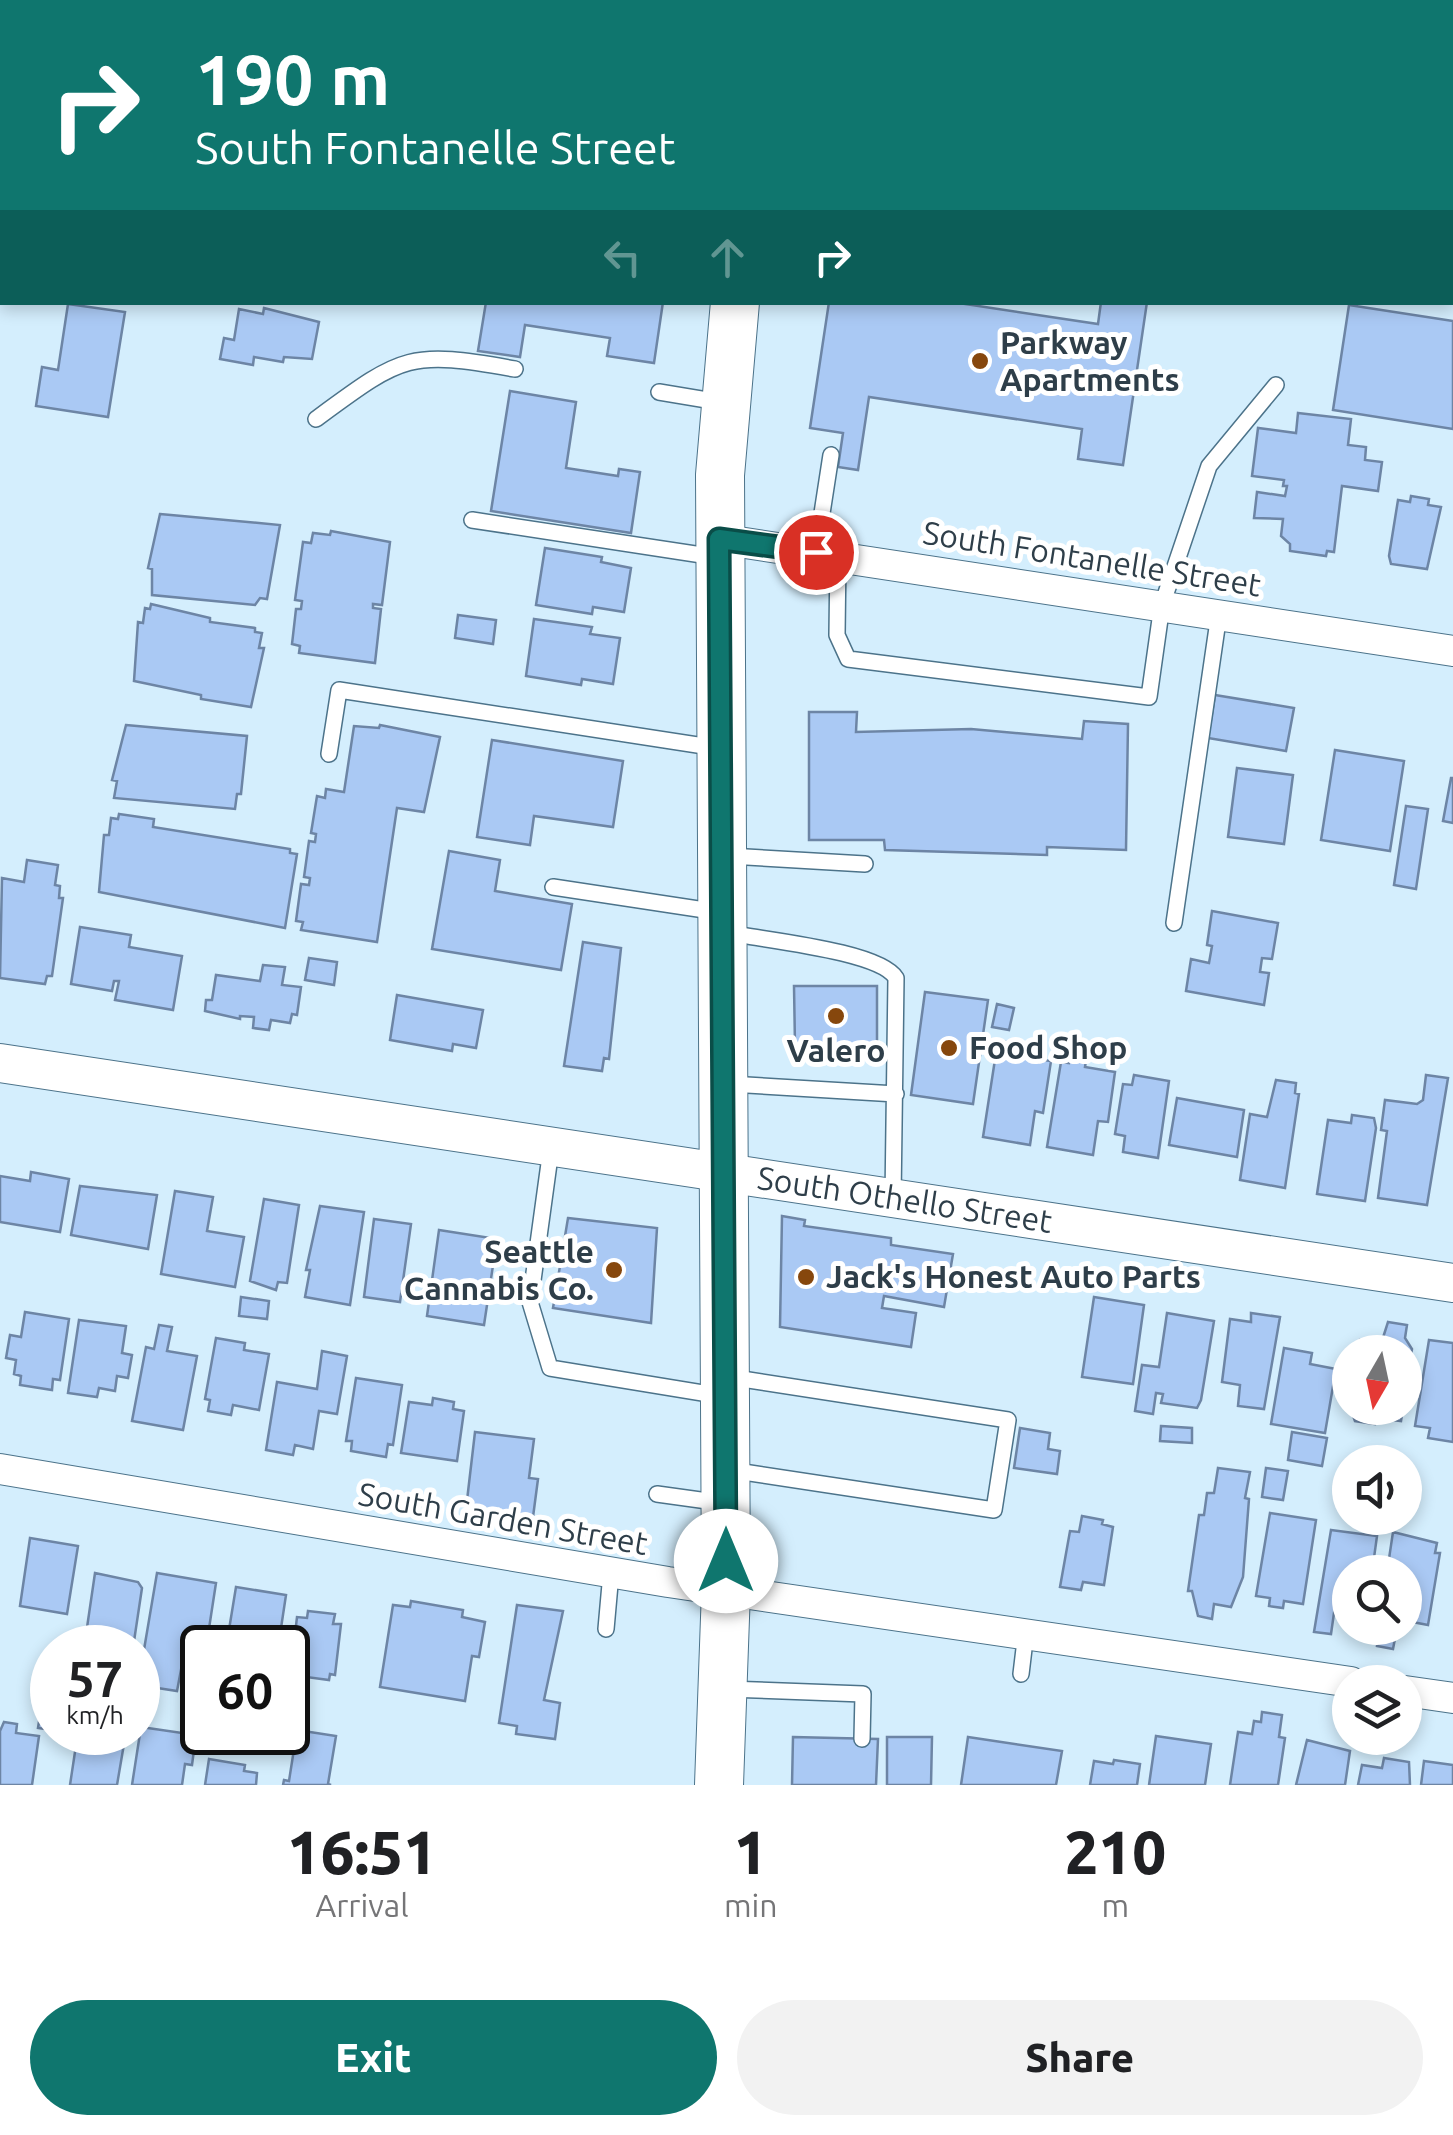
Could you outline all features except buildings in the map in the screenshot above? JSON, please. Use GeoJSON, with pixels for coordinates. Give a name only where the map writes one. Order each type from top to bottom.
{"type":"FeatureCollection","features":[{"type":"Feature","properties":{"kind":"main road"},"geometry":{"type":"LineString","coordinates":[[719,1785],[726,1590],[719,548],[723,402],[735,305]]}},
{"type":"Feature","properties":{"kind":"street","name":"South Fontanelle Street"},"geometry":{"type":"LineString","coordinates":[[719,548],[827,553],[1453,652]]}},
{"type":"Feature","properties":{"kind":"street","name":"South Othello Street"},"geometry":{"type":"LineString","coordinates":[[0,1063],[1453,1283]]}},
{"type":"Feature","properties":{"kind":"street","name":"South Garden Street"},"geometry":{"type":"LineString","coordinates":[[0,1469],[610,1572],[1332,1679]]}},
{"type":"Feature","properties":{"kind":"street"},"geometry":{"type":"LineString","coordinates":[[1422,1693],[1453,1698]]}},
{"type":"Feature","properties":{"kind":"lane"},"geometry":{"type":"LineString","coordinates":[[316,419],[379,373],[413,359],[444,356],[515,370]]}},
{"type":"Feature","properties":{"kind":"lane"},"geometry":{"type":"LineString","coordinates":[[831,455],[827,553],[837,635],[848,659],[1148,696],[1162,605],[1210,466],[1276,385]]}},
{"type":"Feature","properties":{"kind":"lane"},"geometry":{"type":"LineString","coordinates":[[659,392],[723,402]]}},
{"type":"Feature","properties":{"kind":"lane"},"geometry":{"type":"LineString","coordinates":[[472,520],[719,548]]}},
{"type":"Feature","properties":{"kind":"lane"},"geometry":{"type":"LineString","coordinates":[[1174,923],[1219,614]]}},
{"type":"Feature","properties":{"kind":"lane"},"geometry":{"type":"LineString","coordinates":[[329,754],[338,690],[721,748]]}},
{"type":"Feature","properties":{"kind":"lane"},"geometry":{"type":"LineString","coordinates":[[722,856],[865,864]]}},
{"type":"Feature","properties":{"kind":"lane"},"geometry":{"type":"LineString","coordinates":[[553,887],[722,922],[865,959],[892,970],[896,978],[893,1198]]}},
{"type":"Feature","properties":{"kind":"lane"},"geometry":{"type":"LineString","coordinates":[[724,1084],[896,1094]]}},
{"type":"Feature","properties":{"kind":"lane"},"geometry":{"type":"LineString","coordinates":[[552,1146],[530,1302],[550,1368],[1008,1420],[994,1510],[725,1486],[657,1494]]}},
{"type":"Feature","properties":{"kind":"lane"},"geometry":{"type":"LineString","coordinates":[[606,1628],[610,1572]]}},
{"type":"Feature","properties":{"kind":"lane"},"geometry":{"type":"LineString","coordinates":[[1021,1674],[1026,1632]]}},
{"type":"Feature","properties":{"kind":"lane"},"geometry":{"type":"LineString","coordinates":[[722,1689],[863,1694],[862,1738]]}},
{"type":"Feature","properties":{"kind":"place","name":"Parkway Apartments"},"geometry":{"type":"Point","coordinates":[980,361]}},
{"type":"Feature","properties":{"kind":"place","name":"Valero"},"geometry":{"type":"Point","coordinates":[836,1016]}},
{"type":"Feature","properties":{"kind":"place","name":"Food Shop"},"geometry":{"type":"Point","coordinates":[949,1048]}},
{"type":"Feature","properties":{"kind":"place","name":"Seattle Cannabis Co."},"geometry":{"type":"Point","coordinates":[614,1270]}},
{"type":"Feature","properties":{"kind":"place","name":"Jack's Honest Auto Parts"},"geometry":{"type":"Point","coordinates":[806,1277]}},
{"type":"Feature","properties":{"kind":"route"},"geometry":{"type":"LineString","coordinates":[[726,1561],[719,539],[816,552]]}}]}
